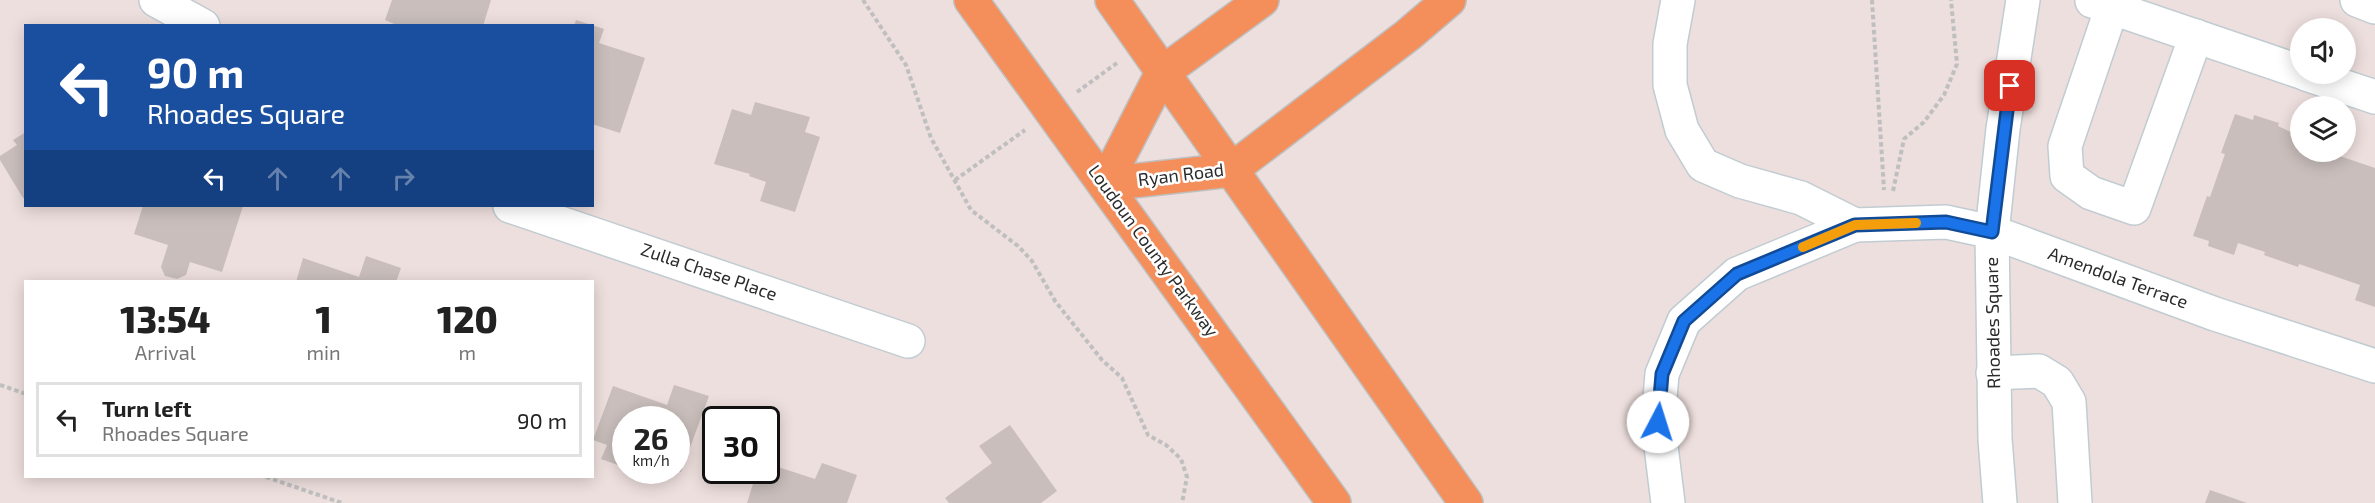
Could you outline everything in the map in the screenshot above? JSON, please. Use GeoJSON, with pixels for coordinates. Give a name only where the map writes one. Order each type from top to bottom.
{"type":"FeatureCollection","features":[{"type":"Feature","properties":{"kind":"main road","name":"Loudoun County Parkway"},"geometry":{"type":"LineString","coordinates":[[971,0],[1334,503]]}},
{"type":"Feature","properties":{"kind":"main road"},"geometry":{"type":"LineString","coordinates":[[1112,0],[1466,503]]}},
{"type":"Feature","properties":{"kind":"main road","name":"Ryan Road"},"geometry":{"type":"LineString","coordinates":[[1105,184],[1162,73],[1262,0]]}},
{"type":"Feature","properties":{"kind":"main road","name":"Ryan Road"},"geometry":{"type":"LineString","coordinates":[[1105,184],[1231,170],[1408,35],[1449,0]]}},
{"type":"Feature","properties":{"kind":"street"},"geometry":{"type":"LineString","coordinates":[[156,0],[199,24]]}},
{"type":"Feature","properties":{"kind":"street","name":"Amendola Terrace"},"geometry":{"type":"LineString","coordinates":[[1678,0],[1670,44],[1670,85],[1682,130],[1703,165],[1740,181],[1801,198],[1871,224]]}},
{"type":"Feature","properties":{"kind":"street","name":"Rhoades Square"},"geometry":{"type":"LineString","coordinates":[[2000,503],[1995,439],[1992,232],[2003,129],[2023,0]]}},
{"type":"Feature","properties":{"kind":"street"},"geometry":{"type":"LineString","coordinates":[[2357,0],[2375,7]]}},
{"type":"Feature","properties":{"kind":"street"},"geometry":{"type":"LineString","coordinates":[[2196,36],[2134,208],[2091,193],[2067,176],[2065,146],[2101,4],[2196,36],[2290,68]]}},
{"type":"Feature","properties":{"kind":"street"},"geometry":{"type":"LineString","coordinates":[[2336,84],[2375,97]]}},
{"type":"Feature","properties":{"kind":"street","name":"Zulla Chase Place"},"geometry":{"type":"LineString","coordinates":[[513,207],[908,341]]}},
{"type":"Feature","properties":{"kind":"street","name":"Amendola Terrace"},"geometry":{"type":"LineString","coordinates":[[1668,503],[1658,422],[1662,374],[1684,321],[1737,274],[1871,224],[1946,222],[1992,232],[2215,314],[2375,366]]}},
{"type":"Feature","properties":{"kind":"street"},"geometry":{"type":"LineString","coordinates":[[1994,373],[2040,371],[2057,382],[2069,402],[2075,503]]}},
{"type":"Feature","properties":{"kind":"path"},"geometry":{"type":"LineString","coordinates":[[863,0],[906,65],[930,138],[971,210],[1018,246],[1032,261],[1055,301],[1101,360],[1122,378],[1148,435],[1166,445],[1181,459],[1187,477],[1182,503]]}},
{"type":"Feature","properties":{"kind":"path"},"geometry":{"type":"LineString","coordinates":[[1871,224],[1872,0]]}},
{"type":"Feature","properties":{"kind":"path"},"geometry":{"type":"LineString","coordinates":[[1871,224],[1904,139],[1924,122],[1944,95],[1957,64],[1951,0]]}},
{"type":"Feature","properties":{"kind":"path"},"geometry":{"type":"LineString","coordinates":[[0,385],[24,393]]}},
{"type":"Feature","properties":{"kind":"path"},"geometry":{"type":"LineString","coordinates":[[269,478],[342,503]]}},
{"type":"Feature","properties":{"kind":"building"},"geometry":{"type":"Polygon","coordinates":[[[392,0],[491,0],[484,24],[394,24],[385,20],[392,0]]]}},
{"type":"Feature","properties":{"kind":"building"},"geometry":{"type":"Polygon","coordinates":[[[576,20],[588,24],[575,24],[576,20]]]}},
{"type":"Feature","properties":{"kind":"building"},"geometry":{"type":"Polygon","coordinates":[[[594,26],[604,29],[599,43],[645,58],[620,133],[594,125],[594,26]]]}},
{"type":"Feature","properties":{"kind":"building"},"geometry":{"type":"Polygon","coordinates":[[[755,102],[810,117],[805,132],[820,137],[795,212],[760,201],[766,182],[749,176],[750,174],[714,164],[732,109],[751,115],[755,102]]]}},
{"type":"Feature","properties":{"kind":"building"},"geometry":{"type":"Polygon","coordinates":[[[2235,114],[2253,120],[2254,115],[2279,123],[2278,126],[2290,132],[2290,162],[2356,162],[2375,168],[2375,307],[2355,300],[2360,285],[2299,264],[2298,267],[2238,243],[2234,255],[2208,246],[2209,241],[2193,236],[2225,154],[2221,153],[2235,114]]]}},
{"type":"Feature","properties":{"kind":"building"},"geometry":{"type":"Polygon","coordinates":[[[24,133],[23,198],[0,160],[0,156],[17,145],[13,140],[24,133]]]}},
{"type":"Feature","properties":{"kind":"building"},"geometry":{"type":"Polygon","coordinates":[[[143,207],[243,207],[222,272],[190,262],[186,275],[177,279],[165,276],[161,267],[168,245],[134,234],[143,207]]]}},
{"type":"Feature","properties":{"kind":"building"},"geometry":{"type":"Polygon","coordinates":[[[366,256],[401,268],[397,280],[297,280],[303,258],[359,277],[366,256]]]}},
{"type":"Feature","properties":{"kind":"building"},"geometry":{"type":"Polygon","coordinates":[[[674,385],[709,396],[705,406],[702,406],[702,415],[690,448],[690,406],[612,406],[612,463],[601,459],[607,445],[594,440],[594,437],[613,386],[667,405],[674,385]]]}},
{"type":"Feature","properties":{"kind":"building"},"geometry":{"type":"Polygon","coordinates":[[[1010,425],[1057,491],[1041,503],[949,503],[945,498],[992,463],[979,446],[1010,425]]]}},
{"type":"Feature","properties":{"kind":"building"},"geometry":{"type":"Polygon","coordinates":[[[822,463],[857,475],[847,503],[747,503],[753,484],[780,484],[780,468],[815,479],[822,463]]]}},
{"type":"Feature","properties":{"kind":"building"},"geometry":{"type":"Polygon","coordinates":[[[2210,490],[2247,503],[2205,503],[2210,490]]]}},
{"type":"Feature","properties":{"kind":"slow traffic"},"geometry":{"type":"LineString","coordinates":[[1803,247],[1855,225],[1916,223]]}},
{"type":"Feature","properties":{"kind":"route"},"geometry":{"type":"LineString","coordinates":[[1658,422],[1662,374],[1684,321],[1737,274],[1855,225],[1946,222],[1992,232],[2010,86]]}}]}
